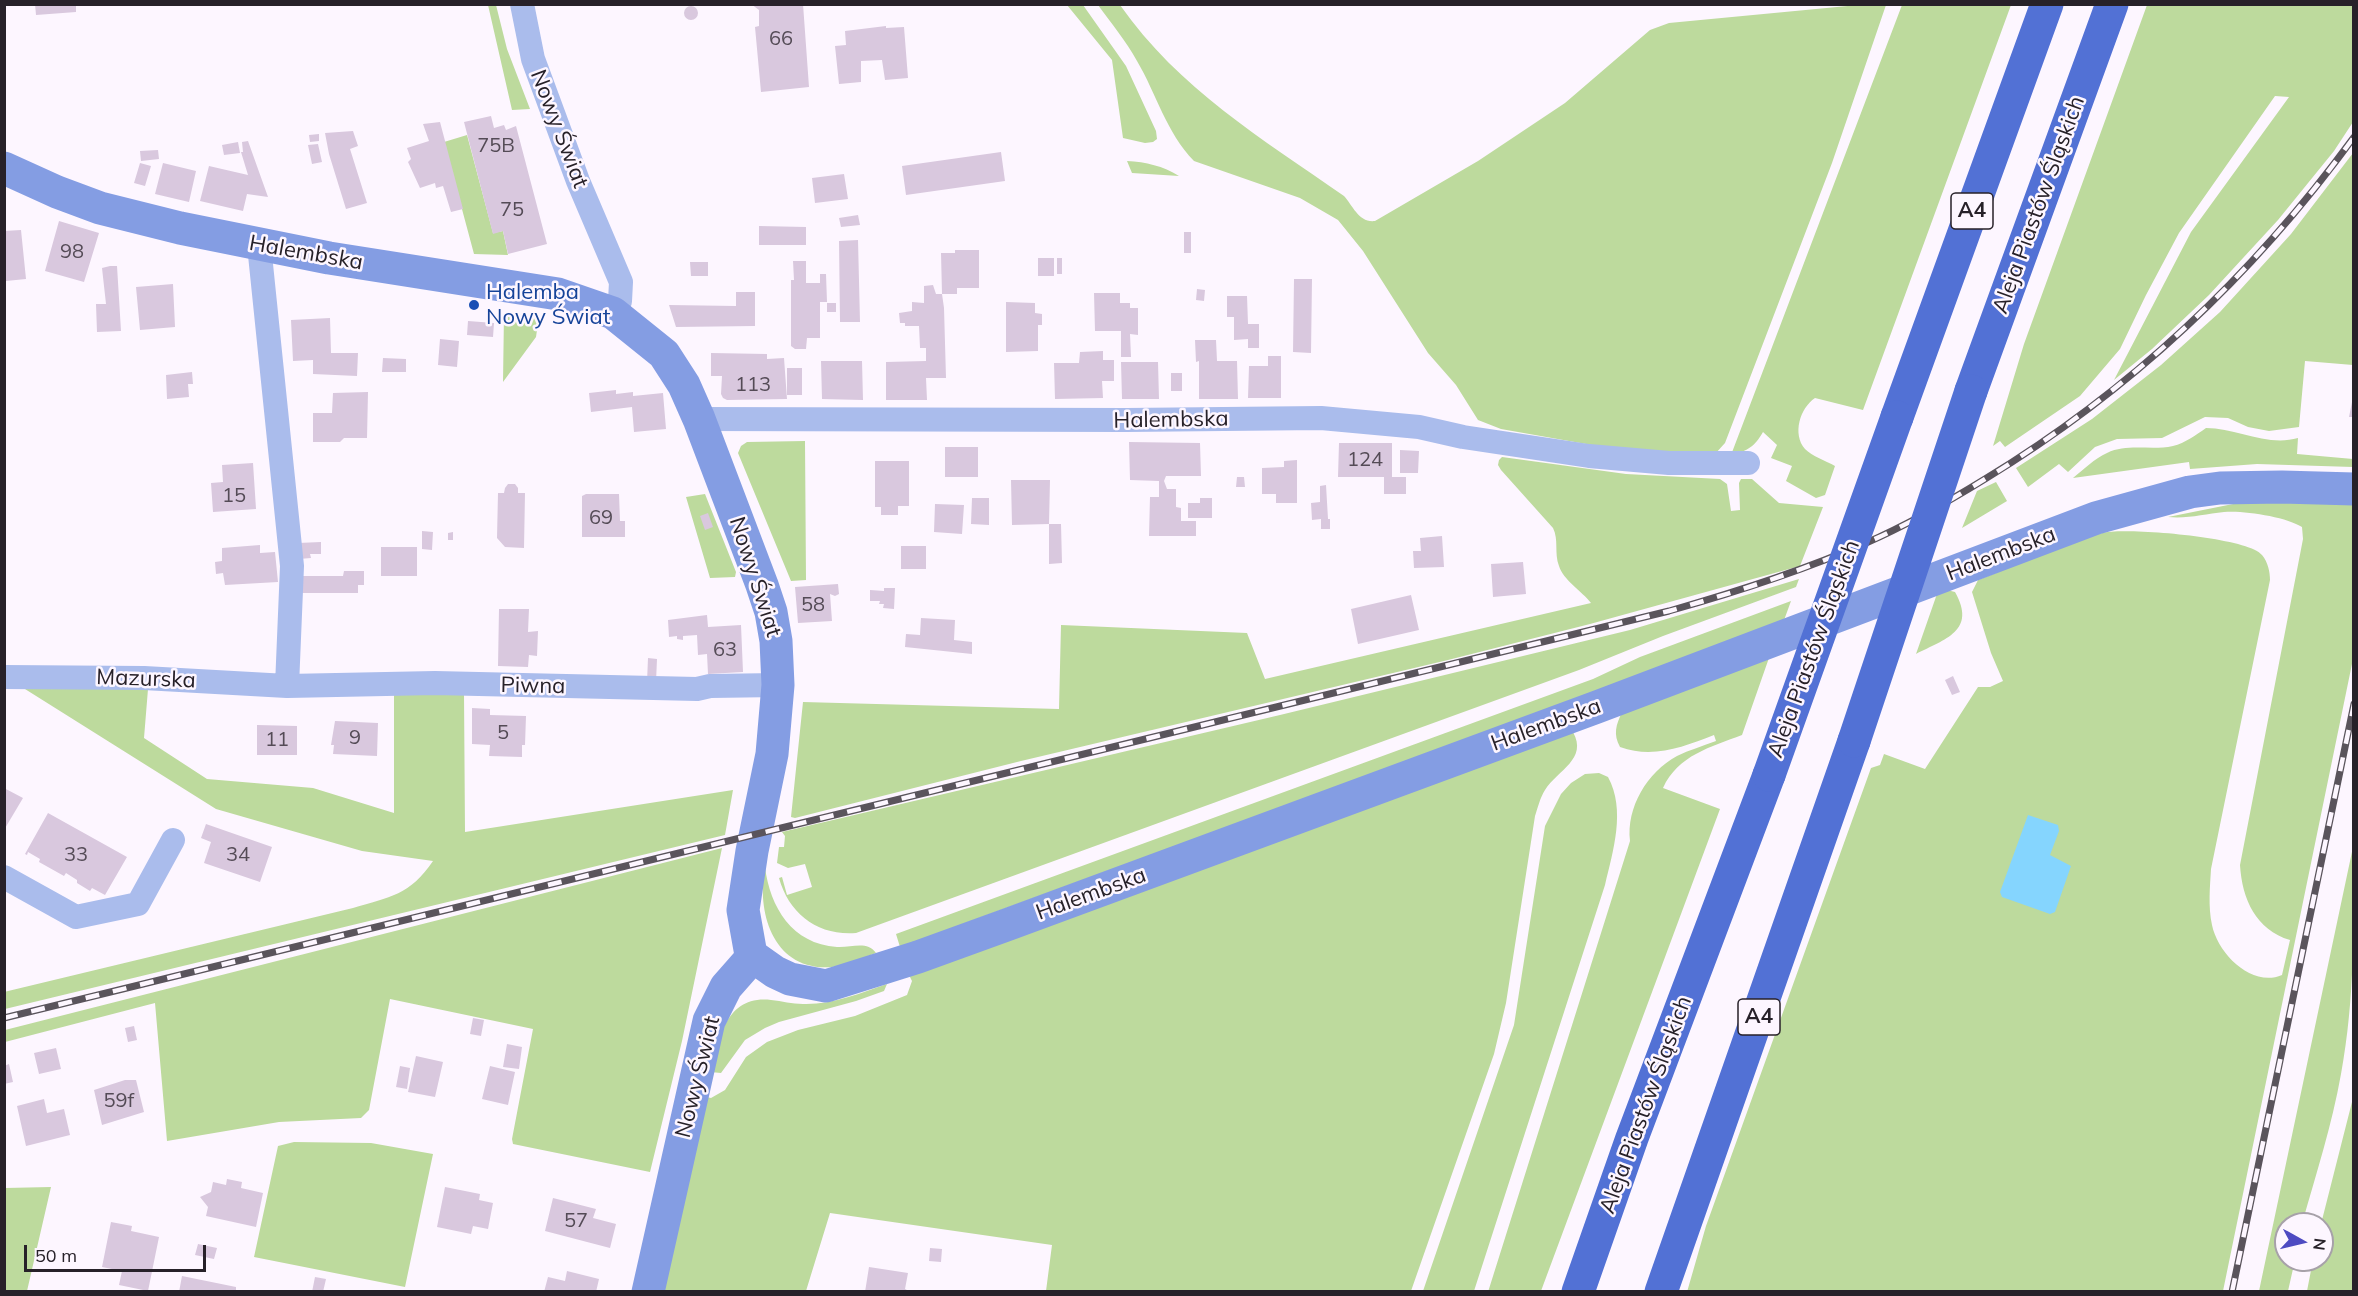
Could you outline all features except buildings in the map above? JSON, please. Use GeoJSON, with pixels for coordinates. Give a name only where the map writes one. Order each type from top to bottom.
{"type":"FeatureCollection","features":[{"type":"Feature","properties":{"kind":"highway","name":"Aleja Piastów Śląskich"},"geometry":{"type":"LineString","coordinates":[[1578,1292],[1632,1138],[1769,775],[2047,4]]}},
{"type":"Feature","properties":{"kind":"highway","name":"Aleja Piastów Śląskich"},"geometry":{"type":"LineString","coordinates":[[1661,1292],[1854,741],[1971,391],[2112,4]]}},
{"type":"Feature","properties":{"kind":"street","name":"Nowy Świat"},"geometry":{"type":"LineString","coordinates":[[522,4],[533,59],[574,172],[621,282],[620,301],[614,313],[664,354],[684,385],[699,419],[771,612],[776,641],[778,685],[772,753],[752,851],[743,910],[751,955],[748,962],[726,987],[709,1021],[648,1292]]}},
{"type":"Feature","properties":{"kind":"street","name":"Halembska"},"geometry":{"type":"LineString","coordinates":[[4,168],[100,208],[259,245],[558,294],[614,313]]}},
{"type":"Feature","properties":{"kind":"street"},"geometry":{"type":"LineString","coordinates":[[259,245],[292,566],[287,686]]}},
{"type":"Feature","properties":{"kind":"street","name":"Halembska"},"geometry":{"type":"LineString","coordinates":[[699,419],[1321,418],[1419,427],[1463,437],[1589,456],[1669,463],[1748,463]]}},
{"type":"Feature","properties":{"kind":"street","name":"Halembska"},"geometry":{"type":"LineString","coordinates":[[751,955],[775,972],[790,979],[826,986],[918,957],[1031,916],[2096,518],[2190,492],[2220,488],[2354,489]]}},
{"type":"Feature","properties":{"kind":"street","name":"Mazurska"},"geometry":{"type":"LineString","coordinates":[[4,677],[144,678],[287,686]]}},
{"type":"Feature","properties":{"kind":"street","name":"Piwna"},"geometry":{"type":"LineString","coordinates":[[287,686],[435,683],[697,689],[710,686],[778,685]]}},
{"type":"Feature","properties":{"kind":"street"},"geometry":{"type":"LineString","coordinates":[[4,877],[76,917],[138,904],[173,840]]}},
{"type":"Feature","properties":{"kind":"green space"},"geometry":{"type":"Polygon","coordinates":[[[488,5],[496,5],[507,49],[530,109],[512,110],[488,5]]]}},
{"type":"Feature","properties":{"kind":"green space"},"geometry":{"type":"Polygon","coordinates":[[[1067,5],[1083,5],[1126,66],[1156,131],[1157,139],[1153,142],[1145,143],[1123,138],[1112,60],[1067,5]]]}},
{"type":"Feature","properties":{"kind":"green space"},"geometry":{"type":"Polygon","coordinates":[[[1098,5],[1120,5],[1143,35],[1195,87],[1252,132],[1344,196],[1361,217],[1375,221],[1478,161],[1565,103],[1650,30],[1669,23],[1858,5],[1886,5],[1832,163],[1725,443],[1715,454],[1620,450],[1501,429],[1478,420],[1456,385],[1428,353],[1363,251],[1338,220],[1300,198],[1194,161],[1169,126],[1133,54],[1098,5]]]}},
{"type":"Feature","properties":{"kind":"green space"},"geometry":{"type":"Polygon","coordinates":[[[1902,5],[2011,5],[1863,410],[1815,398],[1805,408],[1802,415],[1798,429],[1801,443],[1815,456],[1835,466],[1825,495],[1816,498],[1786,481],[1792,466],[1771,458],[1777,445],[1763,432],[1750,447],[1731,455],[1902,5]]]}},
{"type":"Feature","properties":{"kind":"green space"},"geometry":{"type":"Polygon","coordinates":[[[2147,5],[2353,5],[2353,122],[2334,151],[2278,220],[2209,295],[2152,349],[2114,380],[2191,232],[2289,97],[2275,96],[2179,233],[2120,349],[2080,396],[2005,447],[2000,441],[1993,446],[2024,344],[2147,5]]]}},
{"type":"Feature","properties":{"kind":"green space"},"geometry":{"type":"Polygon","coordinates":[[[467,135],[493,233],[503,231],[508,255],[474,254],[444,142],[467,135]]]}},
{"type":"Feature","properties":{"kind":"green space"},"geometry":{"type":"Polygon","coordinates":[[[2353,153],[2353,365],[2305,361],[2299,427],[2269,431],[2248,427],[2228,418],[2205,417],[2162,438],[2117,439],[2095,447],[2068,472],[2059,464],[2028,487],[2016,468],[2092,419],[2161,365],[2220,312],[2291,234],[2353,153]]]}},
{"type":"Feature","properties":{"kind":"green space"},"geometry":{"type":"Polygon","coordinates":[[[1127,161],[1154,165],[1179,176],[1132,173],[1127,161]]]}},
{"type":"Feature","properties":{"kind":"green space"},"geometry":{"type":"Polygon","coordinates":[[[504,313],[539,316],[536,337],[503,382],[504,313]]]}},
{"type":"Feature","properties":{"kind":"green space"},"geometry":{"type":"Polygon","coordinates":[[[2206,428],[2263,439],[2298,438],[2297,454],[2353,459],[2353,467],[2257,464],[2190,469],[2189,462],[2073,478],[2107,453],[2123,448],[2173,446],[2186,441],[2206,428]]]}},
{"type":"Feature","properties":{"kind":"green space"},"geometry":{"type":"Polygon","coordinates":[[[805,441],[806,580],[791,581],[738,453],[741,446],[747,442],[805,441]]]}},
{"type":"Feature","properties":{"kind":"green space"},"geometry":{"type":"Polygon","coordinates":[[[1502,457],[1626,474],[1720,479],[1727,484],[1731,511],[1740,510],[1739,483],[1741,479],[1752,479],[1779,503],[1823,507],[1800,566],[1590,624],[1448,660],[1021,761],[795,818],[791,817],[803,702],[1059,709],[1061,625],[1247,633],[1265,679],[1591,603],[1561,571],[1553,528],[1501,470],[1498,465],[1502,457]]]}},
{"type":"Feature","properties":{"kind":"green space"},"geometry":{"type":"Polygon","coordinates":[[[1996,482],[2007,501],[1962,528],[1977,491],[1996,482]]]}},
{"type":"Feature","properties":{"kind":"green space"},"geometry":{"type":"Polygon","coordinates":[[[705,494],[736,572],[735,577],[710,578],[686,497],[705,494]]]}},
{"type":"Feature","properties":{"kind":"green space"},"geometry":{"type":"Polygon","coordinates":[[[2238,503],[2353,503],[2353,659],[2223,1291],[1687,1292],[1706,1226],[1871,768],[1880,765],[1884,754],[1925,769],[1978,687],[1990,687],[2003,681],[1991,653],[1972,592],[1978,580],[2071,543],[2115,531],[2185,535],[2211,539],[2234,543],[2262,555],[2268,567],[2270,580],[2211,869],[2210,904],[2212,925],[2216,936],[2221,947],[2238,966],[2259,977],[2271,978],[2282,975],[2290,940],[2268,929],[2253,912],[2244,890],[2240,865],[2303,539],[2302,527],[2276,517],[2242,512],[2168,517],[2238,503]]]}},
{"type":"Feature","properties":{"kind":"green space"},"geometry":{"type":"Polygon","coordinates":[[[1799,579],[1796,587],[1579,670],[856,933],[829,931],[807,920],[790,902],[779,878],[782,877],[787,895],[812,887],[805,864],[788,868],[777,863],[779,847],[784,847],[785,836],[782,832],[1630,630],[1799,579]]]}},
{"type":"Feature","properties":{"kind":"green space"},"geometry":{"type":"Polygon","coordinates":[[[1938,591],[1955,592],[1961,605],[1960,625],[1947,638],[1916,654],[1938,591]]]}},
{"type":"Feature","properties":{"kind":"green space"},"geometry":{"type":"Polygon","coordinates":[[[1791,601],[1783,623],[900,947],[896,934],[1593,679],[1640,657],[1791,601]]]}},
{"type":"Feature","properties":{"kind":"green space"},"geometry":{"type":"Polygon","coordinates":[[[1770,655],[1742,735],[1707,748],[1686,760],[1677,767],[1663,788],[1720,809],[1541,1291],[1488,1292],[1630,841],[1631,816],[1635,804],[1648,781],[1666,763],[1677,756],[1716,741],[1714,735],[1691,744],[1656,752],[1620,747],[1616,730],[1622,712],[1770,655]]]}},
{"type":"Feature","properties":{"kind":"green space"},"geometry":{"type":"Polygon","coordinates":[[[17,684],[148,689],[144,738],[207,779],[313,788],[394,813],[394,691],[464,693],[465,832],[733,790],[725,835],[5,1009],[4,992],[353,908],[389,897],[416,881],[433,861],[362,851],[216,809],[17,684]]]}},
{"type":"Feature","properties":{"kind":"green space"},"geometry":{"type":"Polygon","coordinates":[[[1573,732],[1577,741],[1574,757],[1545,790],[1535,816],[1506,1003],[1494,1054],[1411,1291],[1046,1291],[1052,1245],[830,1213],[806,1291],[662,1292],[702,1096],[711,1098],[725,1090],[746,1057],[767,1042],[798,1030],[855,1016],[907,995],[912,981],[909,975],[1573,732]]]}},
{"type":"Feature","properties":{"kind":"green space"},"geometry":{"type":"Polygon","coordinates":[[[1599,773],[1608,777],[1616,803],[1617,817],[1614,845],[1605,885],[1474,1291],[1423,1291],[1514,1025],[1545,826],[1561,794],[1571,783],[1585,774],[1599,773]]]}},
{"type":"Feature","properties":{"kind":"green space"},"geometry":{"type":"Polygon","coordinates":[[[2353,847],[2351,989],[2346,1046],[2337,1093],[2305,1212],[2276,1212],[2353,847]]]}},
{"type":"Feature","properties":{"kind":"green space"},"geometry":{"type":"Polygon","coordinates":[[[722,848],[682,1041],[650,1172],[513,1144],[512,1139],[533,1029],[390,999],[369,1110],[361,1118],[279,1122],[167,1141],[155,1003],[5,1042],[5,1030],[722,848]]]}},
{"type":"Feature","properties":{"kind":"green space"},"geometry":{"type":"Polygon","coordinates":[[[765,867],[772,896],[778,909],[796,931],[807,939],[821,944],[837,947],[863,946],[876,953],[832,967],[812,966],[796,960],[783,950],[773,936],[767,920],[763,885],[765,867]]]}},
{"type":"Feature","properties":{"kind":"green space"},"geometry":{"type":"Polygon","coordinates":[[[887,984],[884,991],[765,1028],[745,1040],[721,1073],[710,1072],[721,1033],[727,1021],[744,1004],[756,1000],[799,1004],[824,1003],[887,984]]]}},
{"type":"Feature","properties":{"kind":"green space"},"geometry":{"type":"Polygon","coordinates":[[[2353,1098],[2353,1291],[2307,1291],[2311,1272],[2334,1272],[2334,1212],[2324,1212],[2353,1098]]]}},
{"type":"Feature","properties":{"kind":"green space"},"geometry":{"type":"Polygon","coordinates":[[[294,1142],[371,1143],[433,1154],[405,1287],[254,1257],[278,1146],[294,1142]]]}},
{"type":"Feature","properties":{"kind":"green space"},"geometry":{"type":"Polygon","coordinates":[[[51,1187],[27,1291],[5,1291],[5,1188],[51,1187]]]}},
{"type":"Feature","properties":{"kind":"green space"},"geometry":{"type":"Polygon","coordinates":[[[2274,1220],[2274,1272],[2292,1272],[2288,1291],[2259,1291],[2274,1220]]]}},
{"type":"Feature","properties":{"kind":"water"},"geometry":{"type":"Polygon","coordinates":[[[2028,815],[2058,825],[2059,831],[2050,855],[2071,866],[2055,912],[2050,914],[2002,897],[2000,892],[2028,815]]]}},
{"type":"Feature","properties":{"kind":"railway"},"geometry":{"type":"LineString","coordinates":[[4,1018],[1669,611],[1744,589],[1818,563],[1881,536],[1941,505],[2038,445],[2090,408],[2139,368],[2232,282],[2275,236],[2354,137]]}},
{"type":"Feature","properties":{"kind":"railway"},"geometry":{"type":"LineString","coordinates":[[2232,1292],[2354,704]]}},
{"type":"Feature","properties":{"kind":"place","name":"Halemba Nowy Świat"},"geometry":{"type":"Point","coordinates":[474,305]}}]}
